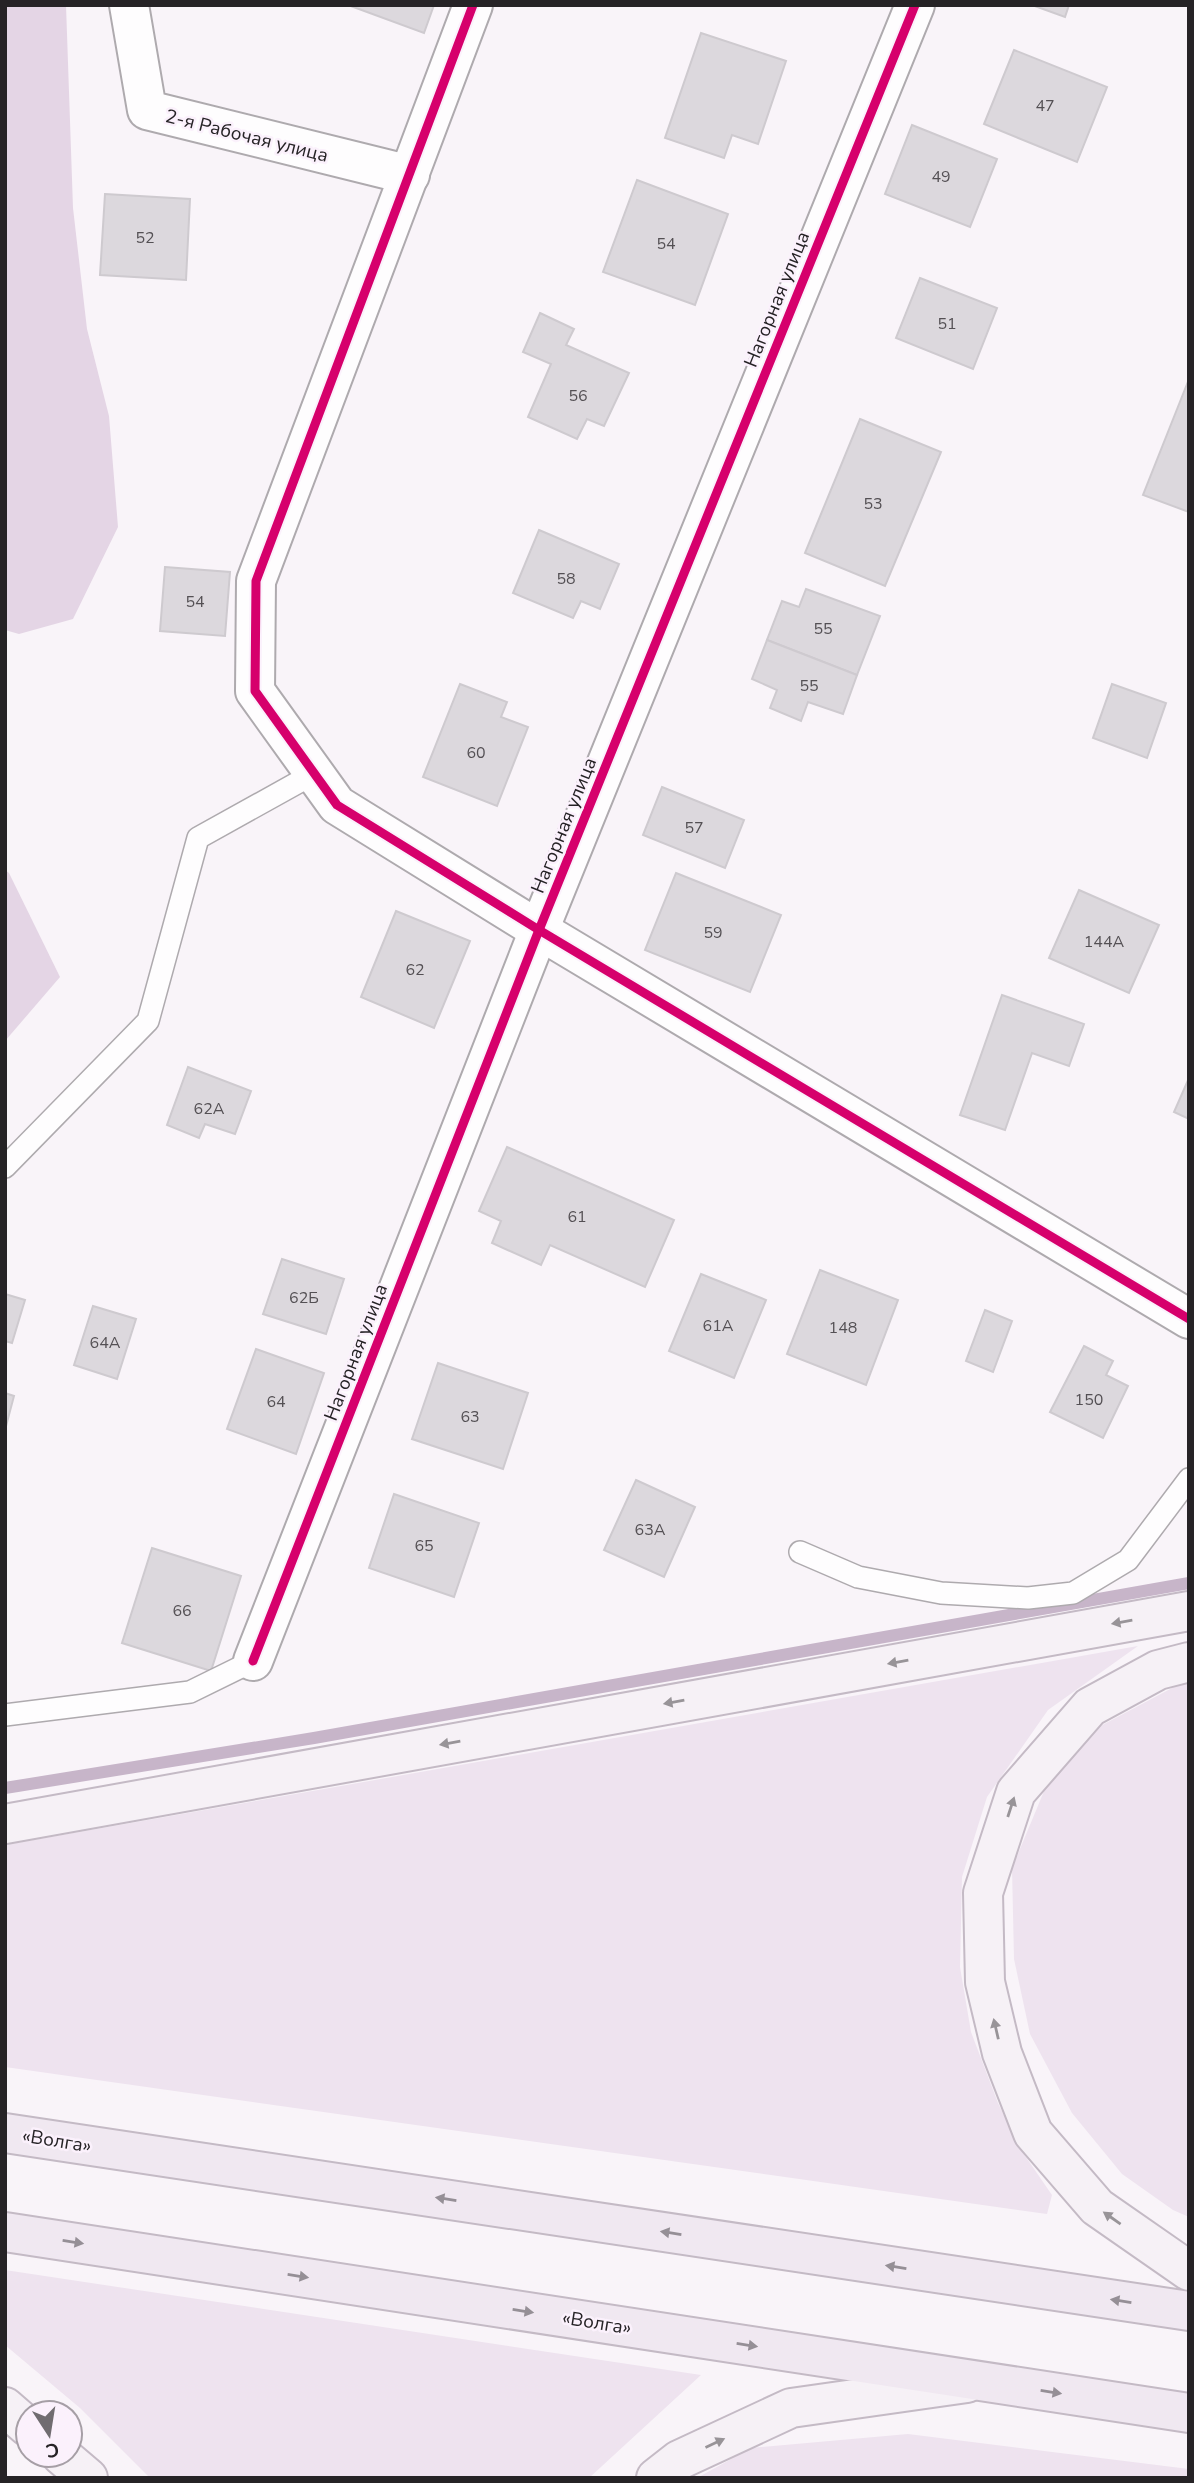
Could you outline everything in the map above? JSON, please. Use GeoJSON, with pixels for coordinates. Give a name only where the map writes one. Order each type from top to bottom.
{"type":"FeatureCollection","features":[{"type":"Feature","properties":{"kind":"highway","name":"«Волга»"},"geometry":{"type":"LineString","coordinates":[[5,2133],[1189,2311]]}},
{"type":"Feature","properties":{"kind":"highway","name":"«Волга»"},"geometry":{"type":"LineString","coordinates":[[5,2232],[1189,2413]]}},
{"type":"Feature","properties":{"kind":"main road"},"geometry":{"type":"LineString","coordinates":[[5,1824],[1189,1611]]}},
{"type":"Feature","properties":{"kind":"main road"},"geometry":{"type":"LineString","coordinates":[[1189,1662],[1158,1670],[1090,1707],[1016,1792],[983,1893],[985,1982],[1002,2053],[1032,2133],[1097,2207],[1189,2271]]}},
{"type":"Feature","properties":{"kind":"main road"},"geometry":{"type":"LineString","coordinates":[[656,2478],[679,2460],[791,2408],[984,2381]]}},
{"type":"Feature","properties":{"kind":"street","name":"2-я Рабочая улица"},"geometry":{"type":"LineString","coordinates":[[129,5],[147,110],[410,176]]}},
{"type":"Feature","properties":{"kind":"street"},"geometry":{"type":"LineString","coordinates":[[473,5],[256,581],[255,691],[337,805],[539,930],[1189,1320]]}},
{"type":"Feature","properties":{"kind":"street","name":"Нагорная улица"},"geometry":{"type":"LineString","coordinates":[[253,1661],[539,930],[915,5]]}},
{"type":"Feature","properties":{"kind":"lane"},"geometry":{"type":"LineString","coordinates":[[5,1167],[148,1021],[198,838],[314,773]]}},
{"type":"Feature","properties":{"kind":"lane"},"geometry":{"type":"LineString","coordinates":[[800,1552],[858,1577],[941,1593],[1028,1598],[1073,1593],[1128,1560],[1189,1479]]}},
{"type":"Feature","properties":{"kind":"lane"},"geometry":{"type":"LineString","coordinates":[[5,1716],[190,1692],[253,1661]]}},
{"type":"Feature","properties":{"kind":"shaded area"},"geometry":{"type":"Polygon","coordinates":[[[5,5],[66,5],[73,208],[87,329],[109,416],[118,527],[73,619],[19,634],[5,630],[5,5]]]}},
{"type":"Feature","properties":{"kind":"shaded area"},"geometry":{"type":"Polygon","coordinates":[[[5,870],[9,873],[60,977],[5,1041],[5,870]]]}},
{"type":"Feature","properties":{"kind":"shaded area"},"geometry":{"type":"Polygon","coordinates":[[[1138,1646],[1048,1710],[987,1797],[962,1877],[960,1967],[971,2032],[998,2103],[1021,2150],[1052,2195],[1047,2214],[5,2067],[5,1845],[1138,1646]]]}},
{"type":"Feature","properties":{"kind":"shaded area"},"geometry":{"type":"Polygon","coordinates":[[[1189,1679],[1189,2217],[1173,2210],[1122,2174],[1072,2113],[1030,2034],[1014,1959],[1012,1868],[1047,1784],[1091,1731],[1189,1679]]]}},
{"type":"Feature","properties":{"kind":"shaded area"},"geometry":{"type":"Polygon","coordinates":[[[5,2270],[701,2375],[589,2478],[150,2478],[84,2412],[84,2399],[69,2399],[5,2345],[5,2270]]]}},
{"type":"Feature","properties":{"kind":"shaded area"},"geometry":{"type":"Polygon","coordinates":[[[908,2434],[1189,2469],[1189,2478],[697,2478],[751,2448],[908,2434]]]}},
{"type":"Feature","properties":{"kind":"building"},"geometry":{"type":"Polygon","coordinates":[[[348,5],[434,5],[424,33],[348,5]]]}},
{"type":"Feature","properties":{"kind":"building"},"geometry":{"type":"Polygon","coordinates":[[[1032,5],[1069,5],[1065,17],[1032,5]]]}},
{"type":"Feature","properties":{"kind":"building"},"geometry":{"type":"Polygon","coordinates":[[[701,33],[786,61],[758,144],[732,135],[724,158],[665,138],[701,33]]]}},
{"type":"Feature","properties":{"kind":"building"},"geometry":{"type":"Polygon","coordinates":[[[1014,50],[1107,87],[1077,162],[984,124],[1014,50]]]}},
{"type":"Feature","properties":{"kind":"building"},"geometry":{"type":"Polygon","coordinates":[[[912,125],[997,159],[970,227],[885,194],[912,125]]]}},
{"type":"Feature","properties":{"kind":"building"},"geometry":{"type":"Polygon","coordinates":[[[637,180],[728,214],[695,305],[603,272],[637,180]]]}},
{"type":"Feature","properties":{"kind":"building"},"geometry":{"type":"Polygon","coordinates":[[[105,194],[190,199],[186,280],[100,275],[105,194]]]}},
{"type":"Feature","properties":{"kind":"building"},"geometry":{"type":"Polygon","coordinates":[[[920,278],[997,308],[973,369],[896,338],[920,278]]]}},
{"type":"Feature","properties":{"kind":"building"},"geometry":{"type":"Polygon","coordinates":[[[540,313],[574,329],[566,345],[629,373],[604,426],[587,419],[577,439],[528,417],[551,364],[523,352],[540,313]]]}},
{"type":"Feature","properties":{"kind":"building"},"geometry":{"type":"Polygon","coordinates":[[[1189,379],[1189,512],[1143,495],[1189,379]]]}},
{"type":"Feature","properties":{"kind":"building"},"geometry":{"type":"Polygon","coordinates":[[[860,419],[941,452],[885,586],[805,553],[860,419]]]}},
{"type":"Feature","properties":{"kind":"building"},"geometry":{"type":"Polygon","coordinates":[[[539,530],[619,564],[600,609],[581,601],[573,618],[513,593],[539,530]]]}},
{"type":"Feature","properties":{"kind":"building"},"geometry":{"type":"Polygon","coordinates":[[[165,567],[230,572],[225,636],[160,631],[165,567]]]}},
{"type":"Feature","properties":{"kind":"building"},"geometry":{"type":"Polygon","coordinates":[[[806,589],[880,616],[857,675],[767,640],[782,601],[799,607],[806,589]]]}},
{"type":"Feature","properties":{"kind":"building"},"geometry":{"type":"Polygon","coordinates":[[[767,640],[857,675],[843,714],[808,702],[801,721],[770,708],[777,690],[752,679],[767,640]]]}},
{"type":"Feature","properties":{"kind":"building"},"geometry":{"type":"Polygon","coordinates":[[[460,684],[507,702],[501,717],[528,727],[497,806],[423,777],[460,684]]]}},
{"type":"Feature","properties":{"kind":"building"},"geometry":{"type":"Polygon","coordinates":[[[1112,684],[1166,703],[1147,758],[1093,738],[1112,684]]]}},
{"type":"Feature","properties":{"kind":"building"},"geometry":{"type":"Polygon","coordinates":[[[662,787],[744,820],[725,868],[643,835],[662,787]]]}},
{"type":"Feature","properties":{"kind":"building"},"geometry":{"type":"Polygon","coordinates":[[[676,873],[781,915],[750,992],[645,950],[676,873]]]}},
{"type":"Feature","properties":{"kind":"building"},"geometry":{"type":"Polygon","coordinates":[[[1079,890],[1159,925],[1129,993],[1049,958],[1079,890]]]}},
{"type":"Feature","properties":{"kind":"building"},"geometry":{"type":"Polygon","coordinates":[[[396,911],[470,941],[434,1028],[361,997],[396,911]]]}},
{"type":"Feature","properties":{"kind":"building"},"geometry":{"type":"Polygon","coordinates":[[[1002,995],[1084,1024],[1069,1066],[1032,1053],[1005,1130],[960,1115],[1002,995]]]}},
{"type":"Feature","properties":{"kind":"building"},"geometry":{"type":"Polygon","coordinates":[[[188,1067],[251,1091],[235,1134],[205,1124],[199,1138],[167,1125],[188,1067]]]}},
{"type":"Feature","properties":{"kind":"building"},"geometry":{"type":"Polygon","coordinates":[[[1189,1078],[1189,1119],[1174,1112],[1189,1078]]]}},
{"type":"Feature","properties":{"kind":"building"},"geometry":{"type":"Polygon","coordinates":[[[507,1147],[674,1220],[645,1287],[550,1245],[541,1265],[492,1243],[501,1221],[479,1211],[507,1147]]]}},
{"type":"Feature","properties":{"kind":"building"},"geometry":{"type":"Polygon","coordinates":[[[282,1259],[344,1279],[326,1334],[263,1314],[282,1259]]]}},
{"type":"Feature","properties":{"kind":"building"},"geometry":{"type":"Polygon","coordinates":[[[820,1270],[898,1300],[866,1385],[787,1354],[820,1270]]]}},
{"type":"Feature","properties":{"kind":"building"},"geometry":{"type":"Polygon","coordinates":[[[701,1274],[766,1300],[734,1378],[669,1351],[701,1274]]]}},
{"type":"Feature","properties":{"kind":"building"},"geometry":{"type":"Polygon","coordinates":[[[5,1294],[25,1300],[12,1343],[5,1341],[5,1294]]]}},
{"type":"Feature","properties":{"kind":"building"},"geometry":{"type":"Polygon","coordinates":[[[93,1306],[136,1319],[117,1379],[74,1365],[93,1306]]]}},
{"type":"Feature","properties":{"kind":"building"},"geometry":{"type":"Polygon","coordinates":[[[985,1310],[1012,1321],[993,1372],[966,1361],[985,1310]]]}},
{"type":"Feature","properties":{"kind":"building"},"geometry":{"type":"Polygon","coordinates":[[[1084,1346],[1113,1361],[1106,1375],[1128,1386],[1103,1438],[1050,1412],[1084,1346]]]}},
{"type":"Feature","properties":{"kind":"building"},"geometry":{"type":"Polygon","coordinates":[[[256,1349],[324,1373],[296,1454],[227,1429],[256,1349]]]}},
{"type":"Feature","properties":{"kind":"building"},"geometry":{"type":"Polygon","coordinates":[[[438,1363],[528,1393],[503,1469],[412,1439],[438,1363]]]}},
{"type":"Feature","properties":{"kind":"building"},"geometry":{"type":"Polygon","coordinates":[[[5,1393],[14,1396],[5,1430],[5,1393]]]}},
{"type":"Feature","properties":{"kind":"building"},"geometry":{"type":"Polygon","coordinates":[[[636,1480],[695,1507],[664,1577],[604,1550],[636,1480]]]}},
{"type":"Feature","properties":{"kind":"building"},"geometry":{"type":"Polygon","coordinates":[[[394,1494],[479,1523],[454,1597],[369,1568],[394,1494]]]}},
{"type":"Feature","properties":{"kind":"building"},"geometry":{"type":"Polygon","coordinates":[[[152,1548],[241,1576],[211,1671],[122,1643],[152,1548]]]}},
{"type":"Feature","properties":{"kind":"waterway"},"geometry":{"type":"LineString","coordinates":[[5,1788],[314,1738],[1189,1583]]}},
{"type":"Feature","properties":{"kind":"cycle path"},"geometry":{"type":"LineString","coordinates":[[473,5],[256,581],[255,691],[337,805],[539,930],[1189,1319]]}},
{"type":"Feature","properties":{"kind":"cycle path"},"geometry":{"type":"LineString","coordinates":[[253,1661],[539,930],[915,5]]}}]}
